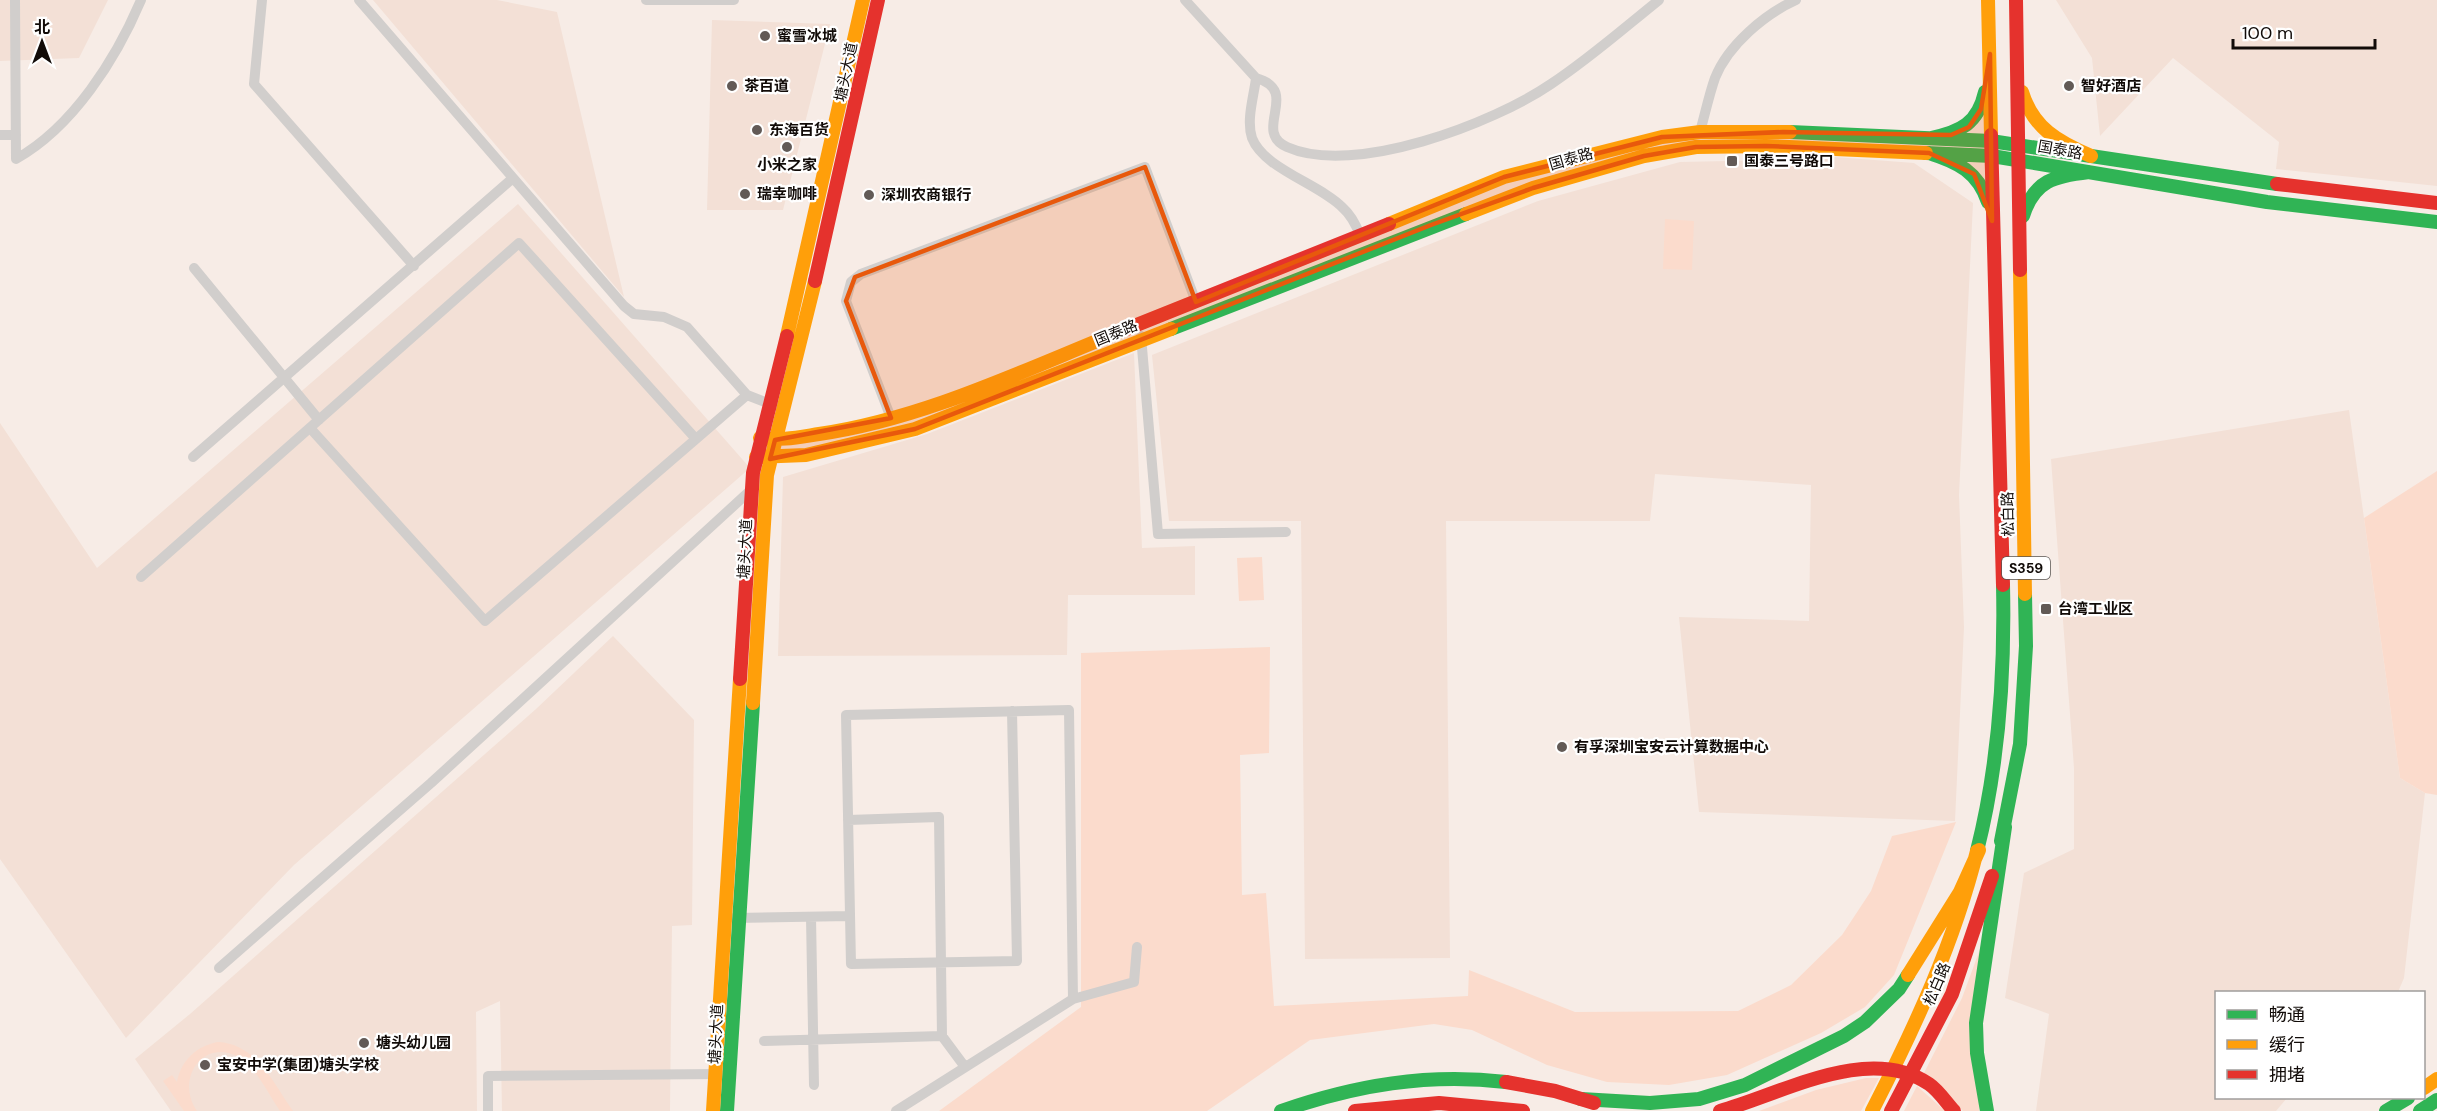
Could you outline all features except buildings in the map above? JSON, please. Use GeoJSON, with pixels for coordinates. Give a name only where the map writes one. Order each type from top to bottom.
{"type":"FeatureCollection","features":[{"type":"Feature","properties":{"kind":"main road","name":"塘头大道"},"geometry":{"type":"LineString","coordinates":[[732,918],[751,491],[760,438],[809,245],[863,0]]}},
{"type":"Feature","properties":{"kind":"main road","name":"塘头大道"},"geometry":{"type":"LineString","coordinates":[[713,1111],[722,1074],[767,475],[835,197],[878,0]]}},
{"type":"Feature","properties":{"kind":"main road","name":"松白路"},"geometry":{"type":"LineString","coordinates":[[1872,1111],[1913,1032],[1945,960],[1979,850],[1997,748],[2004,676],[1988,0]]}},
{"type":"Feature","properties":{"kind":"main road","name":"松白路"},"geometry":{"type":"LineString","coordinates":[[1891,1111],[1952,994],[1986,896],[2005,826],[2020,744],[2026,646],[2016,0]]}},
{"type":"Feature","properties":{"kind":"main road"},"geometry":{"type":"LineString","coordinates":[[1931,138],[1960,132],[1976,119],[1984,101],[1990,54]]}},
{"type":"Feature","properties":{"kind":"main road"},"geometry":{"type":"LineString","coordinates":[[2017,64],[2024,99],[2037,125],[2054,140],[2091,156]]}},
{"type":"Feature","properties":{"kind":"main road","name":"国泰路"},"geometry":{"type":"LineString","coordinates":[[760,438],[774,440],[847,430],[891,418],[954,396],[1196,302],[1504,177],[1662,137],[1700,132],[1783,132],[1991,141],[2270,183],[2437,203]]}},
{"type":"Feature","properties":{"kind":"main road","name":"国泰路"},"geometry":{"type":"LineString","coordinates":[[756,457],[770,459],[806,454],[915,429],[1533,188],[1644,156],[1696,147],[1766,146],[1992,156],[2267,202],[2437,222]]}},
{"type":"Feature","properties":{"kind":"main road"},"geometry":{"type":"LineString","coordinates":[[1929,153],[1955,161],[1974,174],[1986,195],[1992,220]]}},
{"type":"Feature","properties":{"kind":"main road"},"geometry":{"type":"LineString","coordinates":[[2018,235],[2028,198],[2042,182],[2053,176],[2089,172]]}},
{"type":"Feature","properties":{"kind":"main road"},"geometry":{"type":"LineString","coordinates":[[1987,1111],[1977,1053],[1976,1023],[1992,928],[2005,826]]}},
{"type":"Feature","properties":{"kind":"main road"},"geometry":{"type":"LineString","coordinates":[[1581,1099],[1650,1103],[1699,1099],[1745,1085],[1844,1036],[1865,1022],[1899,988],[1960,892],[1979,850]]}},
{"type":"Feature","properties":{"kind":"main road"},"geometry":{"type":"LineString","coordinates":[[1720,1111],[1846,1070],[1877,1067],[1903,1072],[1928,1084],[1952,1108]]}},
{"type":"Feature","properties":{"kind":"main road","name":"塘头大道"},"geometry":{"type":"LineString","coordinates":[[722,1074],[727,1111]]}},
{"type":"Feature","properties":{"kind":"main road"},"geometry":{"type":"LineString","coordinates":[[1281,1111],[1345,1090],[1424,1076],[1478,1078],[1581,1099],[1620,1111]]}},
{"type":"Feature","properties":{"kind":"main road"},"geometry":{"type":"LineString","coordinates":[[2386,1111],[2406,1099]]}},
{"type":"Feature","properties":{"kind":"main road"},"geometry":{"type":"LineString","coordinates":[[2420,1111],[2437,1100]]}},
{"type":"Feature","properties":{"kind":"main road"},"geometry":{"type":"LineString","coordinates":[[1355,1111],[1398,1105],[1438,1103],[1491,1106],[1522,1111]]}},
{"type":"Feature","properties":{"kind":"street"},"geometry":{"type":"LineString","coordinates":[[15,0],[16,159],[44,140],[80,103],[109,59],[141,0]]}},
{"type":"Feature","properties":{"kind":"street"},"geometry":{"type":"LineString","coordinates":[[262,0],[254,84],[414,266]]}},
{"type":"Feature","properties":{"kind":"street"},"geometry":{"type":"LineString","coordinates":[[359,0],[624,306],[634,314],[664,317],[687,327],[747,395],[783,409]]}},
{"type":"Feature","properties":{"kind":"street"},"geometry":{"type":"LineString","coordinates":[[646,0],[734,0]]}},
{"type":"Feature","properties":{"kind":"street"},"geometry":{"type":"LineString","coordinates":[[1185,0],[1256,78],[1273,86],[1277,93],[1273,126],[1280,143],[1289,148],[1349,155],[1379,152],[1438,136],[1496,114],[1551,85],[1659,0]]}},
{"type":"Feature","properties":{"kind":"street"},"geometry":{"type":"LineString","coordinates":[[1700,132],[1716,75],[1740,41],[1778,8],[1796,0]]}},
{"type":"Feature","properties":{"kind":"street"},"geometry":{"type":"LineString","coordinates":[[1256,78],[1250,120],[1252,137],[1261,152],[1343,207],[1353,220],[1360,235]]}},
{"type":"Feature","properties":{"kind":"street"},"geometry":{"type":"LineString","coordinates":[[0,135],[16,135]]}},
{"type":"Feature","properties":{"kind":"street"},"geometry":{"type":"LineString","coordinates":[[891,418],[846,301],[850,282],[872,270],[1144,167],[1196,302]]}},
{"type":"Feature","properties":{"kind":"street"},"geometry":{"type":"LineString","coordinates":[[193,457],[513,178]]}},
{"type":"Feature","properties":{"kind":"street"},"geometry":{"type":"LineString","coordinates":[[141,577],[519,243],[696,439]]}},
{"type":"Feature","properties":{"kind":"street"},"geometry":{"type":"LineString","coordinates":[[194,268],[285,378],[314,424],[485,621],[747,395]]}},
{"type":"Feature","properties":{"kind":"street"},"geometry":{"type":"LineString","coordinates":[[1140,324],[1158,534],[1286,532]]}},
{"type":"Feature","properties":{"kind":"street"},"geometry":{"type":"LineString","coordinates":[[219,968],[431,783],[767,475]]}},
{"type":"Feature","properties":{"kind":"street"},"geometry":{"type":"LineString","coordinates":[[1012,711],[1017,961],[851,964],[846,715],[1012,711],[1069,710],[1073,999]]}},
{"type":"Feature","properties":{"kind":"street"},"geometry":{"type":"LineString","coordinates":[[848,820],[939,817],[942,1036],[965,1067]]}},
{"type":"Feature","properties":{"kind":"street"},"geometry":{"type":"LineString","coordinates":[[732,918],[850,916]]}},
{"type":"Feature","properties":{"kind":"street"},"geometry":{"type":"LineString","coordinates":[[811,917],[814,1085]]}},
{"type":"Feature","properties":{"kind":"street"},"geometry":{"type":"LineString","coordinates":[[896,1111],[1073,999],[1134,982],[1137,947]]}},
{"type":"Feature","properties":{"kind":"street"},"geometry":{"type":"LineString","coordinates":[[764,1041],[942,1036]]}},
{"type":"Feature","properties":{"kind":"street"},"geometry":{"type":"LineString","coordinates":[[488,1111],[488,1076],[722,1074]]}},
{"type":"Feature","properties":{"kind":"highlighted area"},"geometry":{"type":"Polygon","coordinates":[[[1990,54],[1992,221],[1974,174],[1929,153],[1766,146],[1696,147],[1644,156],[1533,188],[1431,225],[915,429],[770,459],[775,440],[891,418],[846,301],[855,277],[1145,167],[1196,302],[1504,177],[1662,137],[1783,132],[1951,135],[1969,127],[1981,109],[1990,54]]]}},
{"type":"Feature","properties":{"kind":"shaded area"},"geometry":{"type":"Polygon","coordinates":[[[0,0],[108,0],[79,58],[0,61],[0,0]]]}},
{"type":"Feature","properties":{"kind":"shaded area"},"geometry":{"type":"Polygon","coordinates":[[[373,0],[497,0],[557,12],[624,297],[373,0]]]}},
{"type":"Feature","properties":{"kind":"shaded area"},"geometry":{"type":"Polygon","coordinates":[[[2056,0],[2437,0],[2437,186],[2276,169],[2279,142],[2173,58],[2100,136],[2092,58],[2056,0]]]}},
{"type":"Feature","properties":{"kind":"shaded area","name":"东海百货"},"geometry":{"type":"Polygon","coordinates":[[[712,20],[830,24],[783,210],[707,210],[712,20]]]}},
{"type":"Feature","properties":{"kind":"shaded area"},"geometry":{"type":"Polygon","coordinates":[[[1822,156],[1914,163],[1973,203],[1959,495],[1964,627],[1955,821],[1699,812],[1679,617],[1809,621],[1811,485],[1655,474],[1650,521],[1446,521],[1450,958],[1305,959],[1301,521],[1169,521],[1152,355],[1538,201],[1680,162],[1775,160],[1821,165],[1822,156]]]}},
{"type":"Feature","properties":{"kind":"shaded area"},"geometry":{"type":"Polygon","coordinates":[[[518,204],[750,468],[294,865],[126,1038],[0,859],[0,423],[97,568],[518,204]]]}},
{"type":"Feature","properties":{"kind":"shaded area"},"geometry":{"type":"Polygon","coordinates":[[[1665,219],[1694,221],[1692,270],[1663,269],[1665,219]]]}},
{"type":"Feature","properties":{"kind":"shaded area"},"geometry":{"type":"Polygon","coordinates":[[[1134,353],[1142,548],[1195,546],[1195,595],[1068,595],[1067,655],[778,656],[783,477],[927,434],[1134,353]]]}},
{"type":"Feature","properties":{"kind":"shaded area","name":"台湾工业区"},"geometry":{"type":"Polygon","coordinates":[[[2349,410],[2400,778],[2425,793],[2404,978],[2398,991],[2215,991],[2215,1099],[2286,1099],[2276,1111],[2036,1111],[2049,1014],[2005,998],[2024,873],[2074,849],[2074,768],[2051,459],[2349,410]]]}},
{"type":"Feature","properties":{"kind":"shaded area"},"geometry":{"type":"Polygon","coordinates":[[[2437,471],[2437,795],[2425,793],[2400,778],[2364,518],[2437,471]]]}},
{"type":"Feature","properties":{"kind":"shaded area"},"geometry":{"type":"Polygon","coordinates":[[[1262,557],[1264,600],[1239,601],[1237,558],[1262,557]]]}},
{"type":"Feature","properties":{"kind":"shaded area"},"geometry":{"type":"Polygon","coordinates":[[[613,636],[694,720],[692,925],[672,926],[670,1111],[502,1111],[500,1001],[476,1012],[477,1111],[171,1111],[135,1059],[190,1014],[536,709],[613,636]]]}},
{"type":"Feature","properties":{"kind":"shaded area"},"geometry":{"type":"Polygon","coordinates":[[[1270,647],[1269,753],[1240,755],[1242,895],[1266,893],[1274,1006],[1468,996],[1469,970],[1575,1012],[1738,1011],[1791,985],[1842,935],[1871,891],[1892,836],[1956,822],[1894,975],[1865,1007],[1821,1033],[1727,1075],[1669,1085],[1607,1082],[1547,1065],[1472,1030],[1434,1024],[1310,1040],[1207,1111],[939,1111],[1081,1007],[1081,653],[1270,647]]]}},
{"type":"Feature","properties":{"kind":"shaded area"},"geometry":{"type":"Polygon","coordinates":[[[1987,930],[1979,1111],[1963,1111],[1924,1073],[1962,998],[1987,930]]]}},
{"type":"Feature","properties":{"kind":"shaded area"},"geometry":{"type":"Polygon","coordinates":[[[218,1042],[232,1044],[254,1057],[271,1077],[293,1111],[280,1111],[257,1075],[240,1058],[227,1053],[215,1052],[205,1056],[191,1074],[189,1086],[197,1111],[184,1111],[163,1081],[172,1075],[177,1082],[182,1067],[191,1055],[203,1047],[218,1042]]]}},
{"type":"Feature","properties":{"kind":"shaded area"},"geometry":{"type":"Polygon","coordinates":[[[1866,1078],[1879,1078],[1861,1111],[1759,1111],[1816,1090],[1866,1078]]]}},
{"type":"Feature","properties":{"kind":"shaded area"},"geometry":{"type":"Polygon","coordinates":[[[1917,1086],[1945,1111],[1904,1111],[1917,1086]]]}},
{"type":"Feature","properties":{"kind":"traffic: fast"},"geometry":{"type":"LineString","coordinates":[[1931,138],[1951,133],[1973,119],[1985,92]]}},
{"type":"Feature","properties":{"kind":"traffic: fast"},"geometry":{"type":"LineString","coordinates":[[1790,132],[1991,141],[2277,184]]}},
{"type":"Feature","properties":{"kind":"traffic: fast"},"geometry":{"type":"LineString","coordinates":[[1926,153],[1992,156],[2267,202],[2437,222]]}},
{"type":"Feature","properties":{"kind":"traffic: fast"},"geometry":{"type":"LineString","coordinates":[[1929,153],[1949,160],[1966,170],[1979,183],[1988,202]]}},
{"type":"Feature","properties":{"kind":"traffic: fast"},"geometry":{"type":"LineString","coordinates":[[2023,216],[2033,194],[2047,182],[2056,178],[2089,172]]}},
{"type":"Feature","properties":{"kind":"traffic: fast"},"geometry":{"type":"LineString","coordinates":[[1171,329],[1466,214]]}},
{"type":"Feature","properties":{"kind":"traffic: fast"},"geometry":{"type":"LineString","coordinates":[[1977,851],[1991,785],[1999,719],[2003,652],[2003,585]]}},
{"type":"Feature","properties":{"kind":"traffic: fast"},"geometry":{"type":"LineString","coordinates":[[2001,841],[2020,744],[2026,646],[2025,594]]}},
{"type":"Feature","properties":{"kind":"traffic: fast"},"geometry":{"type":"LineString","coordinates":[[727,1111],[753,703]]}},
{"type":"Feature","properties":{"kind":"traffic: fast"},"geometry":{"type":"LineString","coordinates":[[1987,1111],[1977,1053],[1976,1023],[2005,827]]}},
{"type":"Feature","properties":{"kind":"traffic: fast"},"geometry":{"type":"LineString","coordinates":[[1581,1099],[1650,1103],[1699,1099],[1745,1085],[1844,1036],[1865,1022],[1899,989],[1908,975]]}},
{"type":"Feature","properties":{"kind":"traffic: fast"},"geometry":{"type":"LineString","coordinates":[[1281,1111],[1337,1094],[1392,1083],[1448,1079],[1506,1082]]}},
{"type":"Feature","properties":{"kind":"traffic: fast"},"geometry":{"type":"LineString","coordinates":[[2386,1111],[2406,1099]]}},
{"type":"Feature","properties":{"kind":"traffic: fast"},"geometry":{"type":"LineString","coordinates":[[2420,1111],[2437,1100]]}},
{"type":"Feature","properties":{"kind":"traffic: slow"},"geometry":{"type":"LineString","coordinates":[[787,336],[863,0]]}},
{"type":"Feature","properties":{"kind":"traffic: slow"},"geometry":{"type":"LineString","coordinates":[[1988,0],[1991,135]]}},
{"type":"Feature","properties":{"kind":"traffic: slow"},"geometry":{"type":"LineString","coordinates":[[2022,92],[2033,115],[2048,132],[2091,156]]}},
{"type":"Feature","properties":{"kind":"traffic: slow"},"geometry":{"type":"LineString","coordinates":[[1389,224],[1504,177],[1662,137],[1700,132],[1790,132]]}},
{"type":"Feature","properties":{"kind":"traffic: slow"},"geometry":{"type":"LineString","coordinates":[[1466,214],[1533,188],[1644,156],[1696,147],[1766,146],[1926,153]]}},
{"type":"Feature","properties":{"kind":"traffic: slow"},"geometry":{"type":"LineString","coordinates":[[2020,270],[2025,594]]}},
{"type":"Feature","properties":{"kind":"traffic: slow"},"geometry":{"type":"LineString","coordinates":[[753,703],[767,475],[815,281]]}},
{"type":"Feature","properties":{"kind":"traffic: slow"},"geometry":{"type":"LineString","coordinates":[[756,457],[806,455],[915,429],[1171,329]]}},
{"type":"Feature","properties":{"kind":"traffic: slow"},"geometry":{"type":"LineString","coordinates":[[760,438],[782,439],[804,436],[858,427],[897,417],[974,391],[1124,330]]}},
{"type":"Feature","properties":{"kind":"traffic: slow"},"geometry":{"type":"LineString","coordinates":[[713,1111],[740,679]]}},
{"type":"Feature","properties":{"kind":"traffic: slow"},"geometry":{"type":"LineString","coordinates":[[1908,975],[1960,892],[1979,850]]}},
{"type":"Feature","properties":{"kind":"traffic: slow"},"geometry":{"type":"LineString","coordinates":[[1872,1111],[1903,1048],[1945,952],[1977,851]]}},
{"type":"Feature","properties":{"kind":"traffic: slow"},"geometry":{"type":"LineString","coordinates":[[2425,1087],[2437,1079]]}},
{"type":"Feature","properties":{"kind":"traffic: jam"},"geometry":{"type":"LineString","coordinates":[[815,281],[878,0]]}},
{"type":"Feature","properties":{"kind":"traffic: jam"},"geometry":{"type":"LineString","coordinates":[[2016,0],[2020,270]]}},
{"type":"Feature","properties":{"kind":"traffic: jam"},"geometry":{"type":"LineString","coordinates":[[1991,135],[2003,585]]}},
{"type":"Feature","properties":{"kind":"traffic: jam"},"geometry":{"type":"LineString","coordinates":[[2277,184],[2437,203]]}},
{"type":"Feature","properties":{"kind":"traffic: jam"},"geometry":{"type":"LineString","coordinates":[[1124,330],[1389,224]]}},
{"type":"Feature","properties":{"kind":"traffic: jam"},"geometry":{"type":"LineString","coordinates":[[740,679],[753,473],[787,336]]}},
{"type":"Feature","properties":{"kind":"traffic: jam"},"geometry":{"type":"LineString","coordinates":[[1891,1111],[1952,994],[1992,876]]}},
{"type":"Feature","properties":{"kind":"traffic: jam"},"geometry":{"type":"LineString","coordinates":[[1720,1111],[1825,1076],[1852,1070],[1879,1069],[1905,1073],[1929,1084],[1954,1111]]}},
{"type":"Feature","properties":{"kind":"traffic: jam"},"geometry":{"type":"LineString","coordinates":[[1506,1082],[1555,1091],[1594,1103]]}},
{"type":"Feature","properties":{"kind":"traffic: jam"},"geometry":{"type":"LineString","coordinates":[[1355,1111],[1439,1103],[1523,1111]]}},
{"type":"Feature","properties":{"kind":"place","name":"蜜雪冰城"},"geometry":{"type":"Point","coordinates":[765,36]}},
{"type":"Feature","properties":{"kind":"place","name":"茶百道"},"geometry":{"type":"Point","coordinates":[732,86]}},
{"type":"Feature","properties":{"kind":"place","name":"智好酒店"},"geometry":{"type":"Point","coordinates":[2069,86]}},
{"type":"Feature","properties":{"kind":"place","name":"东海百货"},"geometry":{"type":"Point","coordinates":[757,130]}},
{"type":"Feature","properties":{"kind":"place","name":"小米之家"},"geometry":{"type":"Point","coordinates":[787,147]}},
{"type":"Feature","properties":{"kind":"place","name":"国泰三号路口"},"geometry":{"type":"Point","coordinates":[1732,161]}},
{"type":"Feature","properties":{"kind":"place","name":"瑞幸咖啡"},"geometry":{"type":"Point","coordinates":[745,194]}},
{"type":"Feature","properties":{"kind":"place","name":"深圳农商银行"},"geometry":{"type":"Point","coordinates":[869,195]}},
{"type":"Feature","properties":{"kind":"place","name":"台湾工业区"},"geometry":{"type":"Point","coordinates":[2046,609]}},
{"type":"Feature","properties":{"kind":"place","name":"有孚深圳宝安云计算数据中心"},"geometry":{"type":"Point","coordinates":[1562,747]}},
{"type":"Feature","properties":{"kind":"place","name":"塘头幼儿园"},"geometry":{"type":"Point","coordinates":[364,1043]}},
{"type":"Feature","properties":{"kind":"place","name":"宝安中学(集团)塘头学校"},"geometry":{"type":"Point","coordinates":[205,1065]}}]}
